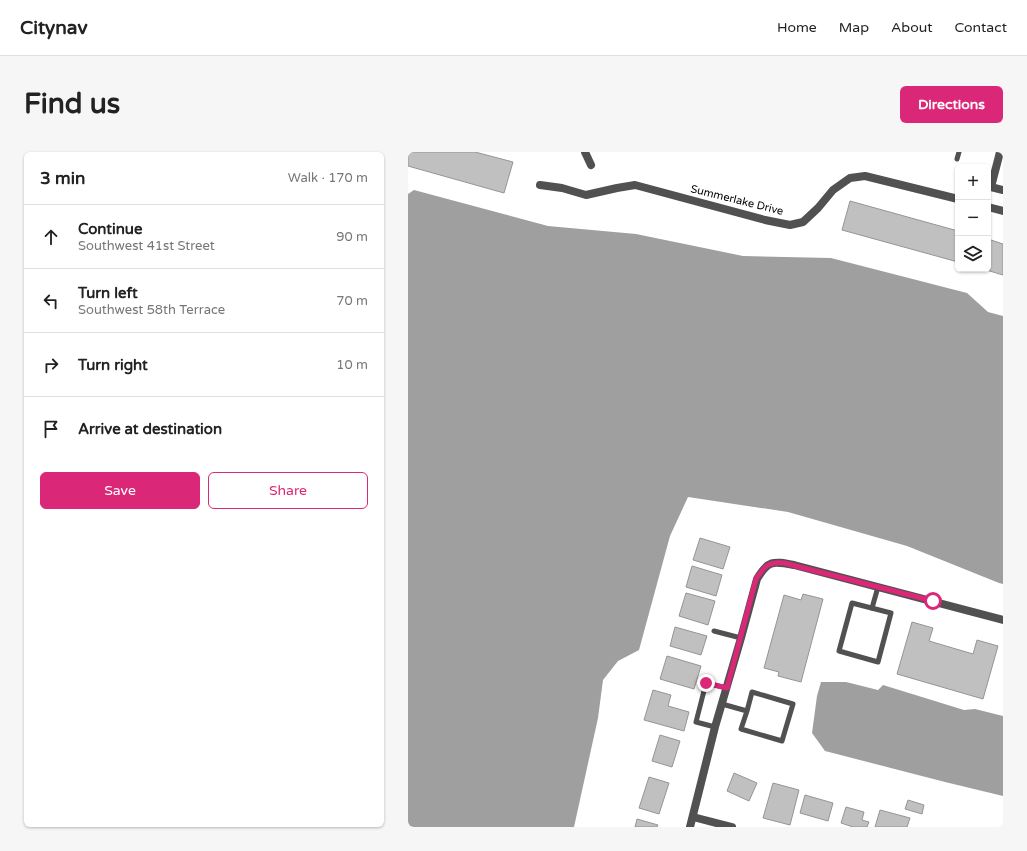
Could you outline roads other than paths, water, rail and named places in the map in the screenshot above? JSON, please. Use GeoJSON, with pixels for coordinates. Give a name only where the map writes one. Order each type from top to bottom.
{"type":"FeatureCollection","features":[{"type":"Feature","properties":{"kind":"street"},"geometry":{"type":"LineString","coordinates":[[585,152],[591,165]]}},
{"type":"Feature","properties":{"kind":"street"},"geometry":{"type":"LineString","coordinates":[[1000,152],[991,187],[1003,190]]}},
{"type":"Feature","properties":{"kind":"street","name":"Summerlake Drive"},"geometry":{"type":"LineString","coordinates":[[540,185],[562,188],[586,195],[635,185],[765,220],[790,225],[804,222],[833,190],[850,178],[865,176],[955,198]]}},
{"type":"Feature","properties":{"kind":"street"},"geometry":{"type":"LineString","coordinates":[[991,208],[1003,211]]}},
{"type":"Feature","properties":{"kind":"street"},"geometry":{"type":"LineString","coordinates":[[690,827],[715,727],[741,638],[756,579],[762,570],[768,565],[776,562],[784,563],[1003,620]]}},
{"type":"Feature","properties":{"kind":"street"},"geometry":{"type":"LineString","coordinates":[[693,817],[732,827]]}},
{"type":"Feature","properties":{"kind":"lane"},"geometry":{"type":"LineString","coordinates":[[957,159],[959,152]]}},
{"type":"Feature","properties":{"kind":"lane"},"geometry":{"type":"LineString","coordinates":[[872,608],[878,587]]}},
{"type":"Feature","properties":{"kind":"lane"},"geometry":{"type":"LineString","coordinates":[[852,603],[872,608],[891,613],[878,662],[839,651],[852,603]]}},
{"type":"Feature","properties":{"kind":"lane"},"geometry":{"type":"LineString","coordinates":[[714,631],[741,638]]}},
{"type":"Feature","properties":{"kind":"lane"},"geometry":{"type":"LineString","coordinates":[[715,727],[696,722],[706,683],[727,688]]}},
{"type":"Feature","properties":{"kind":"lane"},"geometry":{"type":"LineString","coordinates":[[752,692],[793,704],[782,742],[741,729],[747,711],[752,692]]}},
{"type":"Feature","properties":{"kind":"lane"},"geometry":{"type":"LineString","coordinates":[[722,704],[747,711]]}}]}
